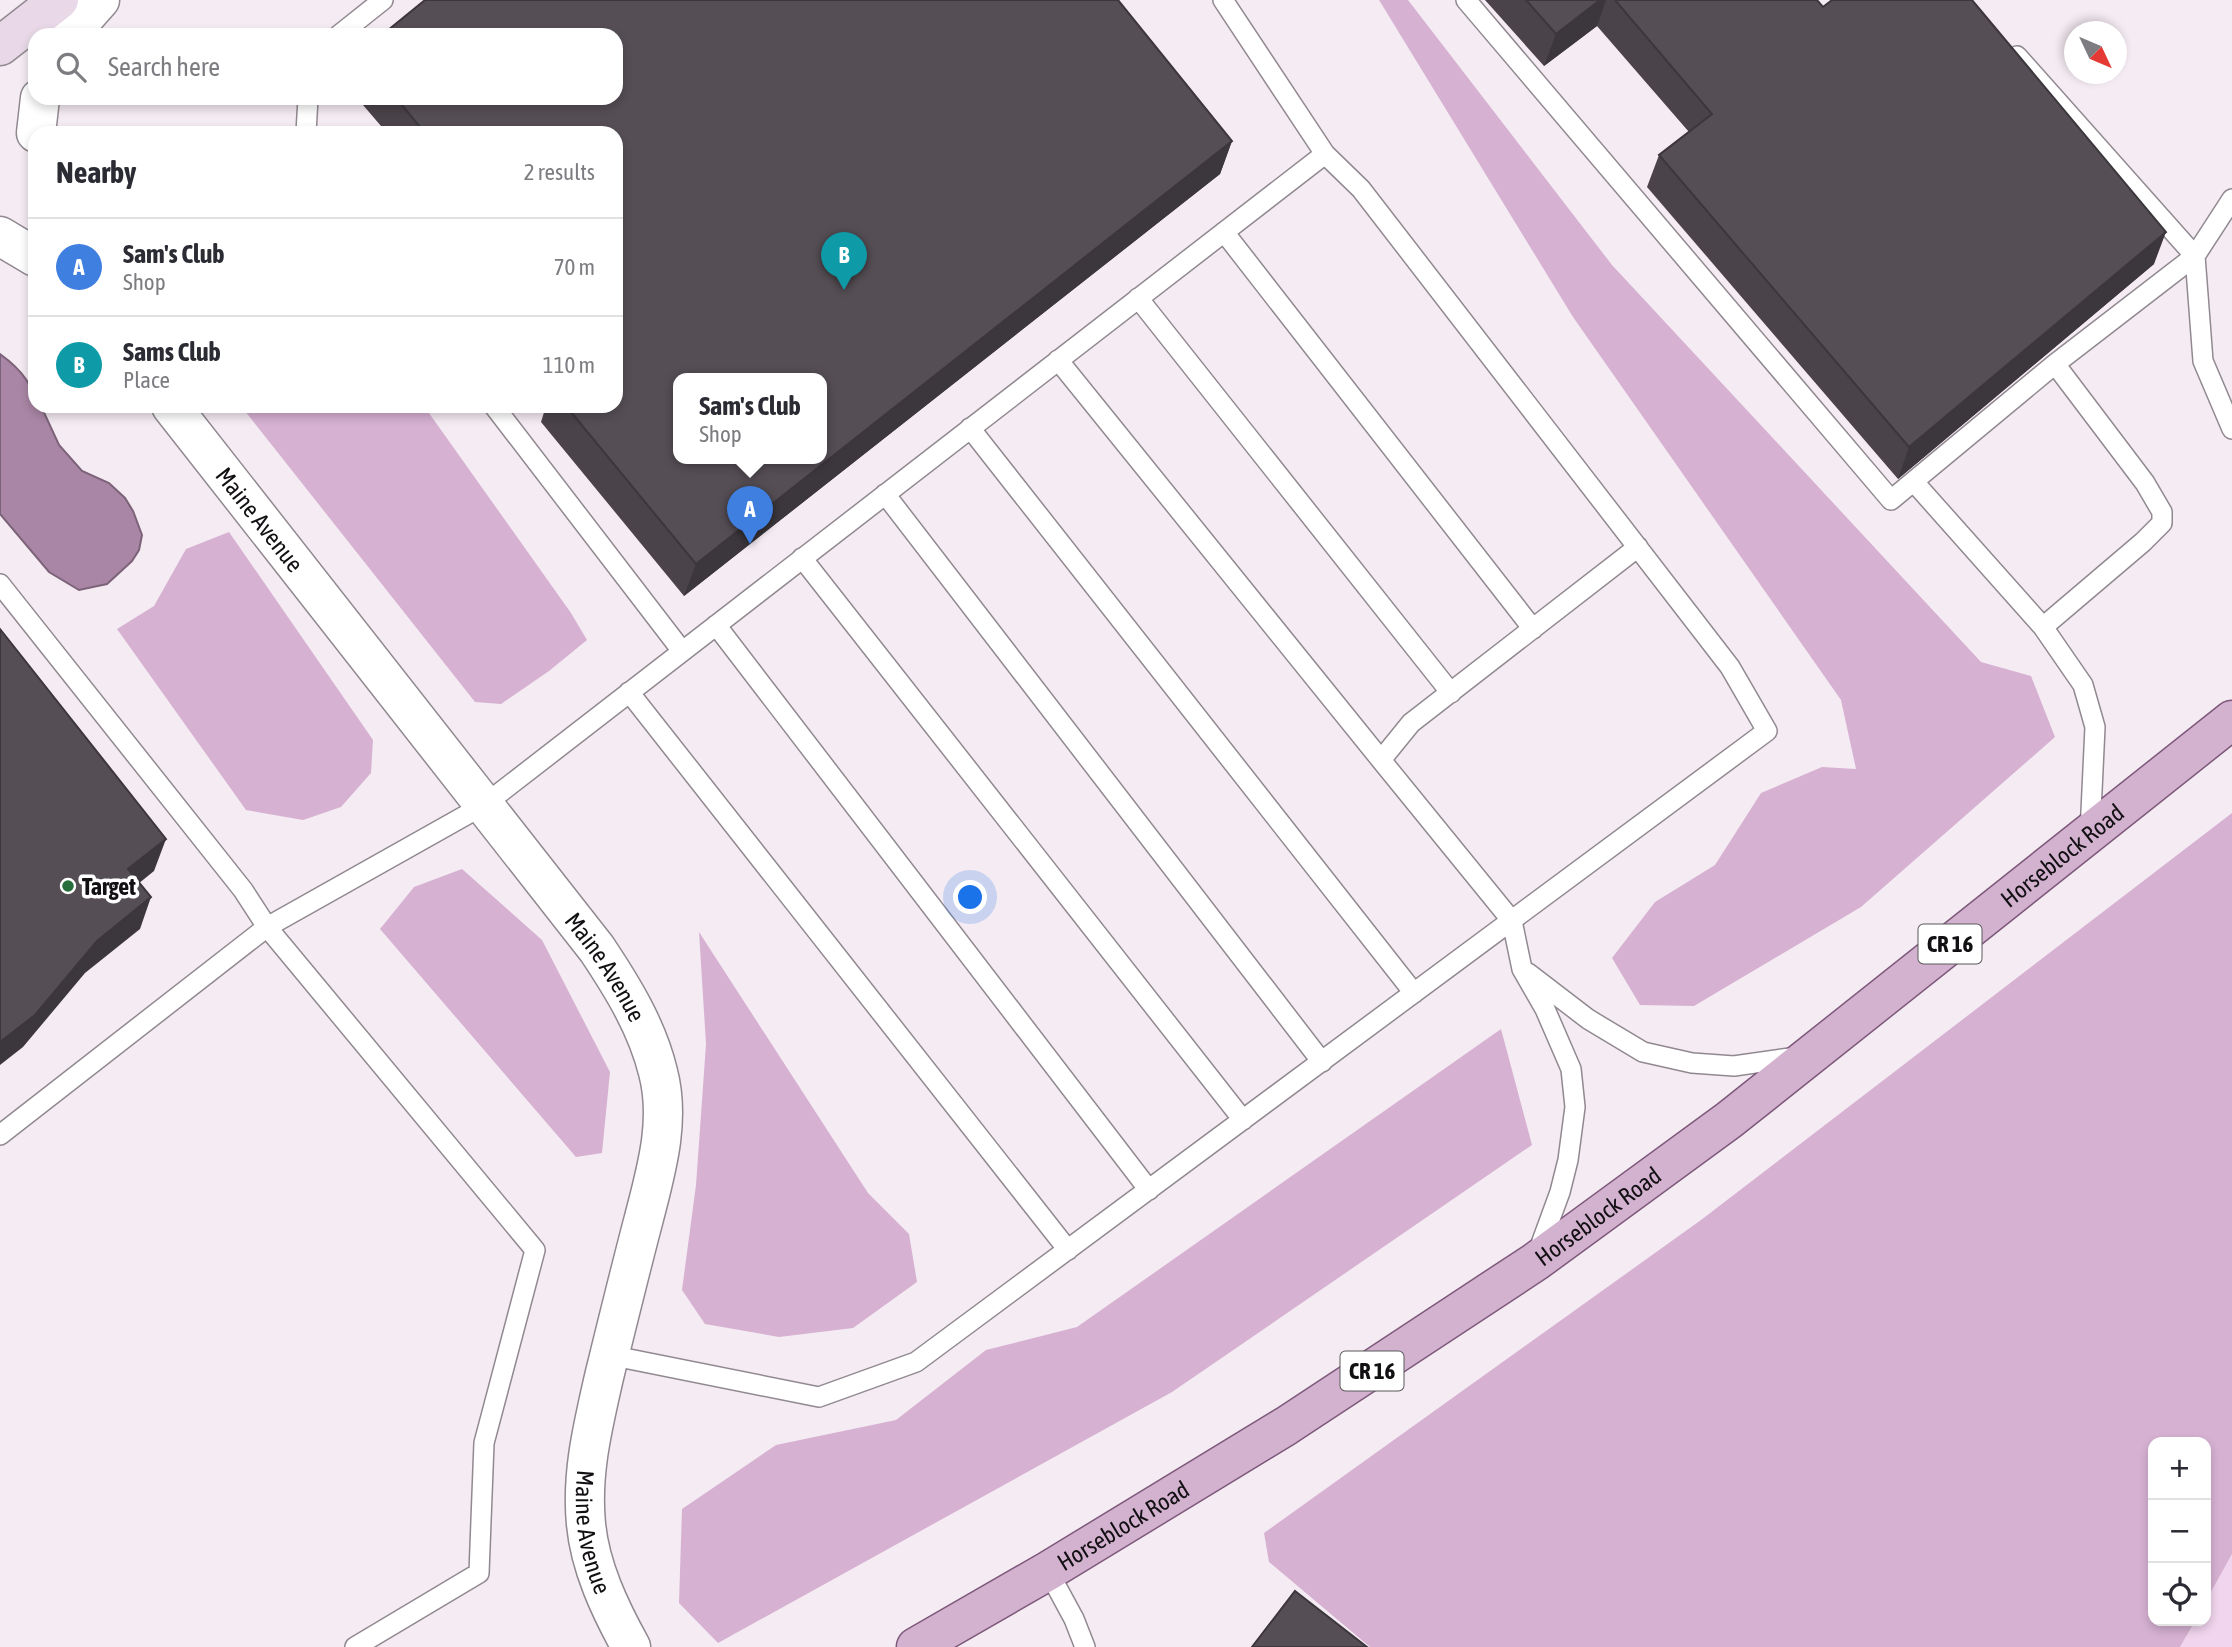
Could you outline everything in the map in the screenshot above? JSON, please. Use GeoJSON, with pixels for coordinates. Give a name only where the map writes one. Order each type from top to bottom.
{"type":"FeatureCollection","features":[{"type":"Feature","properties":{"kind":"main road"},"geometry":{"type":"LineString","coordinates":[[0,46],[59,0]]}},
{"type":"Feature","properties":{"kind":"main road","name":"Horseblock Road"},"geometry":{"type":"LineString","coordinates":[[915,1647],[1048,1571],[1286,1426],[1535,1262],[1729,1120],[2232,720]]}},
{"type":"Feature","properties":{"kind":"street"},"geometry":{"type":"LineString","coordinates":[[75,28],[100,0]]}},
{"type":"Feature","properties":{"kind":"street"},"geometry":{"type":"LineString","coordinates":[[37,126],[39,105]]}},
{"type":"Feature","properties":{"kind":"street"},"geometry":{"type":"LineString","coordinates":[[0,236],[28,253]]}},
{"type":"Feature","properties":{"kind":"street","name":"Maine Avenue"},"geometry":{"type":"LineString","coordinates":[[176,413],[597,950],[623,988],[643,1028],[659,1073],[663,1119],[658,1166],[609,1355],[588,1446],[584,1485],[586,1525],[593,1562],[608,1603],[631,1647]]}},
{"type":"Feature","properties":{"kind":"lane"},"geometry":{"type":"LineString","coordinates":[[348,28],[383,0]]}},
{"type":"Feature","properties":{"kind":"lane"},"geometry":{"type":"LineString","coordinates":[[609,1355],[819,1397],[916,1362],[1767,731],[1730,667],[1361,189],[1325,154],[1223,0]]}},
{"type":"Feature","properties":{"kind":"lane"},"geometry":{"type":"LineString","coordinates":[[1466,0],[1891,500],[2054,364],[2195,256],[2232,200]]}},
{"type":"Feature","properties":{"kind":"lane"},"geometry":{"type":"LineString","coordinates":[[2001,37],[2195,256],[2203,361],[2232,429]]}},
{"type":"Feature","properties":{"kind":"lane"},"geometry":{"type":"LineString","coordinates":[[306,126],[308,105]]}},
{"type":"Feature","properties":{"kind":"lane"},"geometry":{"type":"LineString","coordinates":[[0,1135],[267,927],[484,805],[1325,154]]}},
{"type":"Feature","properties":{"kind":"lane"},"geometry":{"type":"LineString","coordinates":[[1224,232],[1533,629]]}},
{"type":"Feature","properties":{"kind":"lane"},"geometry":{"type":"LineString","coordinates":[[1138,298],[1451,692]]}},
{"type":"Feature","properties":{"kind":"lane"},"geometry":{"type":"LineString","coordinates":[[1058,360],[1512,921],[1522,969],[1545,1009],[1570,1069],[1575,1107],[1568,1160],[1560,1192],[1535,1262]]}},
{"type":"Feature","properties":{"kind":"lane"},"geometry":{"type":"LineString","coordinates":[[2043,626],[2162,523],[2162,512],[2151,492],[2054,364]]}},
{"type":"Feature","properties":{"kind":"lane"},"geometry":{"type":"LineString","coordinates":[[499,413],[682,651]]}},
{"type":"Feature","properties":{"kind":"lane"},"geometry":{"type":"LineString","coordinates":[[970,428],[1414,993]]}},
{"type":"Feature","properties":{"kind":"lane"},"geometry":{"type":"LineString","coordinates":[[1914,482],[2043,626],[2083,684],[2095,727],[2090,833]]}},
{"type":"Feature","properties":{"kind":"lane"},"geometry":{"type":"LineString","coordinates":[[885,494],[1322,1062]]}},
{"type":"Feature","properties":{"kind":"lane"},"geometry":{"type":"LineString","coordinates":[[1381,760],[1411,723],[1638,547]]}},
{"type":"Feature","properties":{"kind":"lane"},"geometry":{"type":"LineString","coordinates":[[802,558],[1243,1120]]}},
{"type":"Feature","properties":{"kind":"lane"},"geometry":{"type":"LineString","coordinates":[[0,584],[243,890],[267,927],[535,1250],[484,1443],[479,1573],[355,1647]]}},
{"type":"Feature","properties":{"kind":"lane"},"geometry":{"type":"LineString","coordinates":[[716,625],[1149,1190]]}},
{"type":"Feature","properties":{"kind":"lane"},"geometry":{"type":"LineString","coordinates":[[629,692],[1068,1250]]}},
{"type":"Feature","properties":{"kind":"lane"},"geometry":{"type":"LineString","coordinates":[[1522,969],[1588,1019],[1643,1052],[1692,1063],[1734,1066],[1809,1056]]}},
{"type":"Feature","properties":{"kind":"lane"},"geometry":{"type":"LineString","coordinates":[[1048,1571],[1074,1619],[1085,1647]]}},
{"type":"Feature","properties":{"kind":"shaded area"},"geometry":{"type":"Polygon","coordinates":[[[1379,0],[1408,0],[1612,265],[1981,662],[2031,676],[2055,737],[1861,907],[1694,1006],[1640,1005],[1612,958],[1655,902],[1715,865],[1761,793],[1822,767],[1856,769],[1841,700],[1573,317],[1379,0]]]}},
{"type":"Feature","properties":{"kind":"shaded area"},"geometry":{"type":"Polygon","coordinates":[[[0,354],[28,382],[28,413],[44,413],[59,445],[82,471],[109,483],[125,498],[142,535],[139,550],[132,561],[107,584],[79,590],[49,572],[0,514],[0,354]]]}},
{"type":"Feature","properties":{"kind":"shaded area"},"geometry":{"type":"Polygon","coordinates":[[[247,413],[429,413],[571,613],[587,640],[549,671],[501,704],[475,702],[247,413]]]}},
{"type":"Feature","properties":{"kind":"shaded area"},"geometry":{"type":"Polygon","coordinates":[[[229,532],[373,740],[371,773],[341,807],[303,820],[246,810],[117,629],[154,606],[186,549],[229,532]]]}},
{"type":"Feature","properties":{"kind":"shaded area"},"geometry":{"type":"Polygon","coordinates":[[[2232,813],[2232,1554],[2211,1592],[2211,1437],[2148,1437],[2148,1626],[2192,1626],[2180,1647],[1370,1647],[1269,1562],[1264,1533],[1701,1220],[2232,813]]]}},
{"type":"Feature","properties":{"kind":"shaded area"},"geometry":{"type":"Polygon","coordinates":[[[462,869],[542,940],[610,1072],[602,1153],[576,1157],[380,929],[414,887],[462,869]]]}},
{"type":"Feature","properties":{"kind":"shaded area"},"geometry":{"type":"Polygon","coordinates":[[[699,932],[868,1193],[909,1234],[917,1282],[853,1328],[779,1337],[705,1324],[682,1290],[696,1185],[706,1044],[699,932]]]}},
{"type":"Feature","properties":{"kind":"shaded area"},"geometry":{"type":"Polygon","coordinates":[[[1501,1029],[1532,1145],[1172,1392],[718,1643],[679,1603],[682,1509],[776,1445],[896,1420],[986,1350],[1077,1327],[1501,1029]]]}},
{"type":"Feature","properties":{"kind":"shaded area"},"geometry":{"type":"Polygon","coordinates":[[[2232,1554],[2232,1647],[2180,1647],[2192,1626],[2211,1626],[2211,1592],[2232,1554]]]}},
{"type":"Feature","properties":{"kind":"building"},"geometry":{"type":"Polygon","coordinates":[[[425,0],[1118,0],[1232,141],[827,461],[827,373],[673,373],[673,464],[823,464],[696,564],[572,413],[623,413],[623,126],[419,126],[402,105],[623,105],[623,28],[391,28],[425,0]]]}},
{"type":"Feature","properties":{"kind":"building"},"geometry":{"type":"Polygon","coordinates":[[[1526,0],[1600,0],[1556,34],[1526,0]]]}},
{"type":"Feature","properties":{"kind":"building"},"geometry":{"type":"Polygon","coordinates":[[[1615,0],[1817,0],[1823,7],[1832,0],[1972,0],[2166,232],[1909,447],[1659,155],[1712,114],[1615,0]]]}},
{"type":"Feature","properties":{"kind":"building","name":"Target"},"geometry":{"type":"Polygon","coordinates":[[[0,629],[166,839],[128,869],[151,897],[97,941],[35,1015],[0,1042],[0,629]]]}},
{"type":"Feature","properties":{"kind":"building"},"geometry":{"type":"Polygon","coordinates":[[[1295,1591],[1367,1647],[1252,1647],[1295,1591]]]}},
{"type":"Feature","properties":{"kind":"place","name":"Sams Club"},"geometry":{"type":"Point","coordinates":[844,290]}},
{"type":"Feature","properties":{"kind":"place","name":"Sam's Club"},"geometry":{"type":"Point","coordinates":[750,544]}},
{"type":"Feature","properties":{"kind":"place","name":"Target"},"geometry":{"type":"Point","coordinates":[68,886]}}]}
